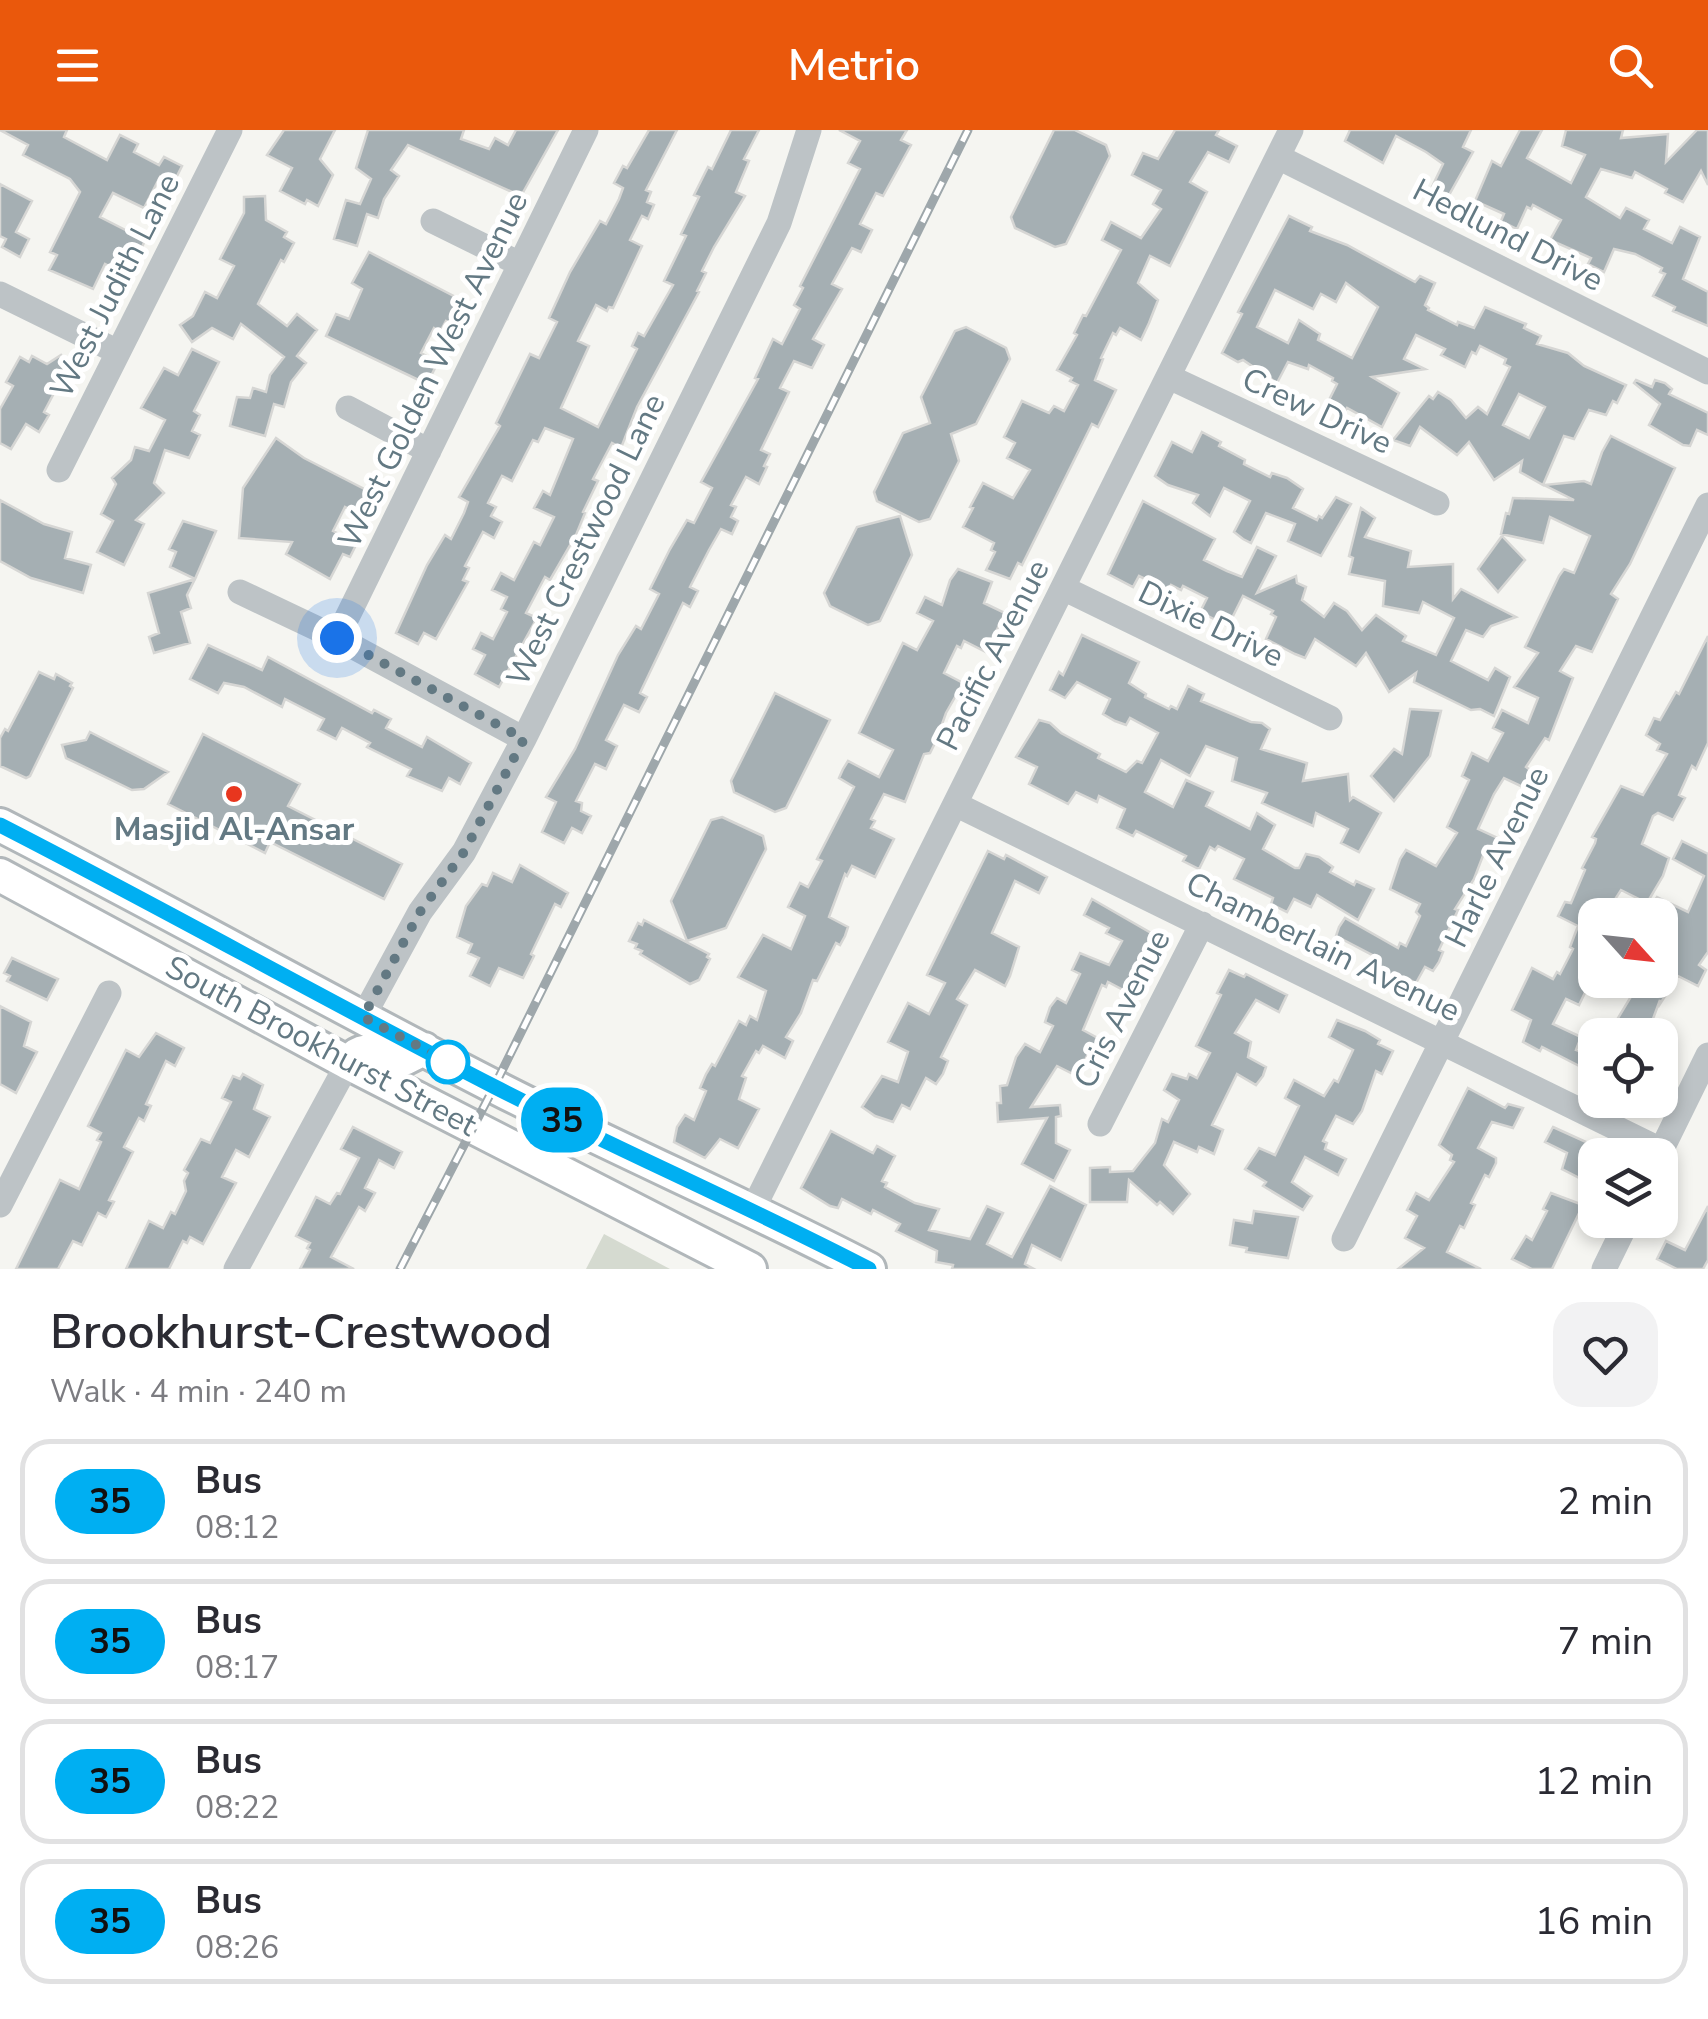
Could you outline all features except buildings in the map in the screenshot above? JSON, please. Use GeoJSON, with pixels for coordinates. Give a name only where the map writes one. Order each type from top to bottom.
{"type":"FeatureCollection","features":[{"type":"Feature","properties":{"kind":"main road","name":"South Brookhurst Street"},"geometry":{"type":"LineString","coordinates":[[0,825],[424,1049],[869,1269]]}},
{"type":"Feature","properties":{"kind":"main road","name":"South Brookhurst Street"},"geometry":{"type":"LineString","coordinates":[[0,874],[348,1063],[750,1269]]}},
{"type":"Feature","properties":{"kind":"main road"},"geometry":{"type":"LineString","coordinates":[[253,1010],[272,1005],[288,1008],[344,1032],[354,1028],[363,1017]]}},
{"type":"Feature","properties":{"kind":"main road"},"geometry":{"type":"LineString","coordinates":[[348,1063],[357,1052],[368,1050],[404,1060],[424,1049]]}},
{"type":"Feature","properties":{"kind":"street","name":"West Golden West Avenue"},"geometry":{"type":"LineString","coordinates":[[337,638],[586,130]]}},
{"type":"Feature","properties":{"kind":"street","name":"West Crestwood Lane"},"geometry":{"type":"LineString","coordinates":[[363,1017],[420,912],[464,852],[524,739],[778,223],[808,130]]}},
{"type":"Feature","properties":{"kind":"street","name":"Pacific Avenue"},"geometry":{"type":"LineString","coordinates":[[753,1209],[1291,130]]}},
{"type":"Feature","properties":{"kind":"street","name":"West Judith Lane"},"geometry":{"type":"LineString","coordinates":[[59,470],[222,132]]}},
{"type":"Feature","properties":{"kind":"street","name":"Hedlund Drive"},"geometry":{"type":"LineString","coordinates":[[1278,157],[1708,372]]}},
{"type":"Feature","properties":{"kind":"street"},"geometry":{"type":"LineString","coordinates":[[433,220],[520,264]]}},
{"type":"Feature","properties":{"kind":"street"},"geometry":{"type":"LineString","coordinates":[[0,294],[118,352]]}},
{"type":"Feature","properties":{"kind":"street","name":"Crew Drive"},"geometry":{"type":"LineString","coordinates":[[1169,377],[1437,503]]}},
{"type":"Feature","properties":{"kind":"street"},"geometry":{"type":"LineString","coordinates":[[348,408],[428,451]]}},
{"type":"Feature","properties":{"kind":"street","name":"Harle Avenue"},"geometry":{"type":"LineString","coordinates":[[1344,1239],[1708,505]]}},
{"type":"Feature","properties":{"kind":"street","name":"Dixie Drive"},"geometry":{"type":"LineString","coordinates":[[1063,588],[1330,718]]}},
{"type":"Feature","properties":{"kind":"street"},"geometry":{"type":"LineString","coordinates":[[240,592],[337,638],[524,739]]}},
{"type":"Feature","properties":{"kind":"street","name":"Chamberlain Avenue"},"geometry":{"type":"LineString","coordinates":[[955,804],[1633,1138]]}},
{"type":"Feature","properties":{"kind":"street","name":"Cris Avenue"},"geometry":{"type":"LineString","coordinates":[[1100,1124],[1202,924]]}},
{"type":"Feature","properties":{"kind":"street"},"geometry":{"type":"LineString","coordinates":[[0,1206],[109,992]]}},
{"type":"Feature","properties":{"kind":"street"},"geometry":{"type":"LineString","coordinates":[[1667,1138],[1708,1055]]}},
{"type":"Feature","properties":{"kind":"street"},"geometry":{"type":"LineString","coordinates":[[236,1269],[348,1063]]}},
{"type":"Feature","properties":{"kind":"street"},"geometry":{"type":"LineString","coordinates":[[1604,1269],[1619,1238]]}},
{"type":"Feature","properties":{"kind":"shaded area"},"geometry":{"type":"Polygon","coordinates":[[[604,1234],[670,1269],[586,1269],[604,1234]]]}},
{"type":"Feature","properties":{"kind":"railway"},"geometry":{"type":"LineString","coordinates":[[400,1269],[968,130]]}},
{"type":"Feature","properties":{"kind":"bus line","name":"35"},"geometry":{"type":"LineString","coordinates":[[0,825],[494,1087],[753,1209],[869,1269]]}},
{"type":"Feature","properties":{"kind":"place","name":"Masjid Al-Ansar"},"geometry":{"type":"Point","coordinates":[234,794]}},
{"type":"Feature","properties":{"kind":"route"},"geometry":{"type":"LineString","coordinates":[[337,638],[524,739],[464,852],[420,912],[363,1017],[456,1066],[448,1062]]}}]}
